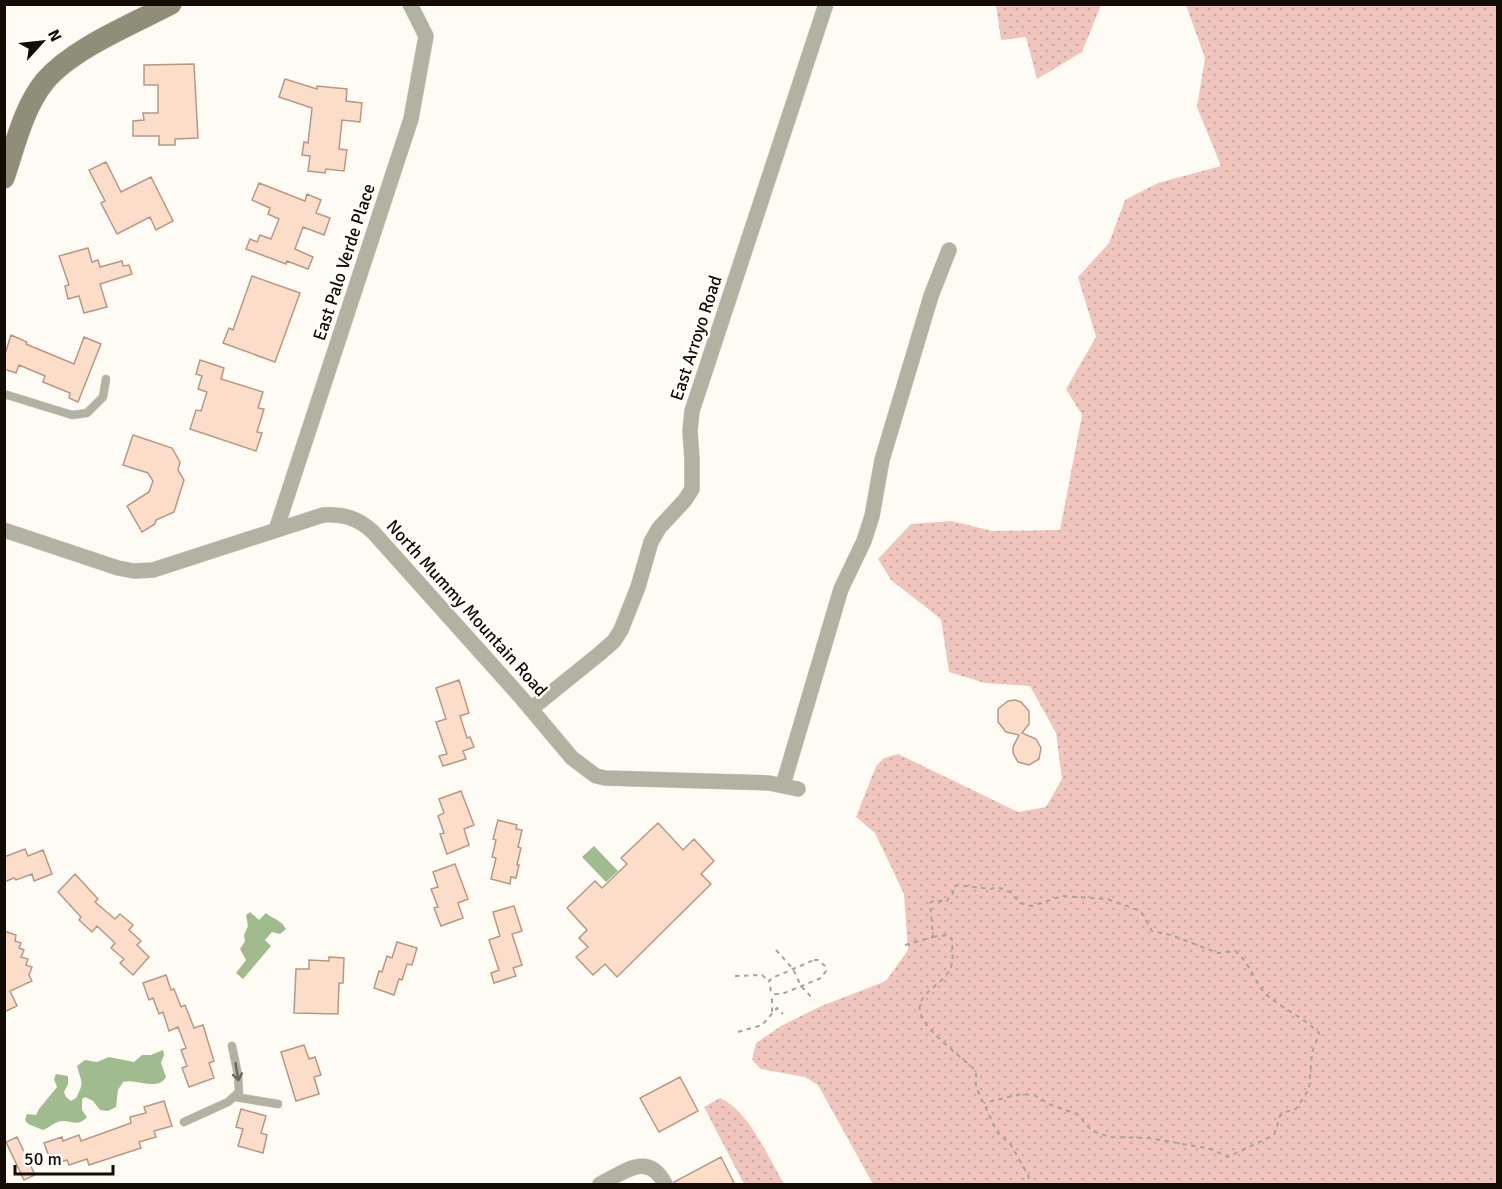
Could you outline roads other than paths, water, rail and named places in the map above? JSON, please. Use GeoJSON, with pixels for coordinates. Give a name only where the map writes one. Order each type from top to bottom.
{"type":"FeatureCollection","features":[{"type":"Feature","properties":{"kind":"street"},"geometry":{"type":"LineString","coordinates":[[4,178],[28,109],[45,81],[74,56],[171,4]]}},
{"type":"Feature","properties":{"kind":"street","name":"East Palo Verde Place"},"geometry":{"type":"LineString","coordinates":[[276,530],[411,119],[426,36],[410,4]]}},
{"type":"Feature","properties":{"kind":"street","name":"East Arroyo Road"},"geometry":{"type":"LineString","coordinates":[[531,709],[614,641],[627,617],[651,542],[659,528],[692,489],[690,431],[692,411],[826,4]]}},
{"type":"Feature","properties":{"kind":"street"},"geometry":{"type":"LineString","coordinates":[[783,785],[841,589],[864,541],[872,516],[882,460],[931,296],[949,250]]}},
{"type":"Feature","properties":{"kind":"street","name":"North Mummy Mountain Road"},"geometry":{"type":"LineString","coordinates":[[4,530],[96,562],[134,571],[153,570],[323,515],[346,516],[365,524],[572,758],[596,776],[754,782],[798,789]]}},
{"type":"Feature","properties":{"kind":"street"},"geometry":{"type":"LineString","coordinates":[[600,1185],[638,1165],[648,1167],[660,1174],[665,1185]]}},
{"type":"Feature","properties":{"kind":"lane"},"geometry":{"type":"LineString","coordinates":[[4,394],[72,415],[87,413],[103,397],[106,379]]}},
{"type":"Feature","properties":{"kind":"lane"},"geometry":{"type":"LineString","coordinates":[[184,1122],[235,1097],[239,1085],[232,1046]]}},
{"type":"Feature","properties":{"kind":"lane"},"geometry":{"type":"LineString","coordinates":[[235,1097],[278,1104]]}}]}
